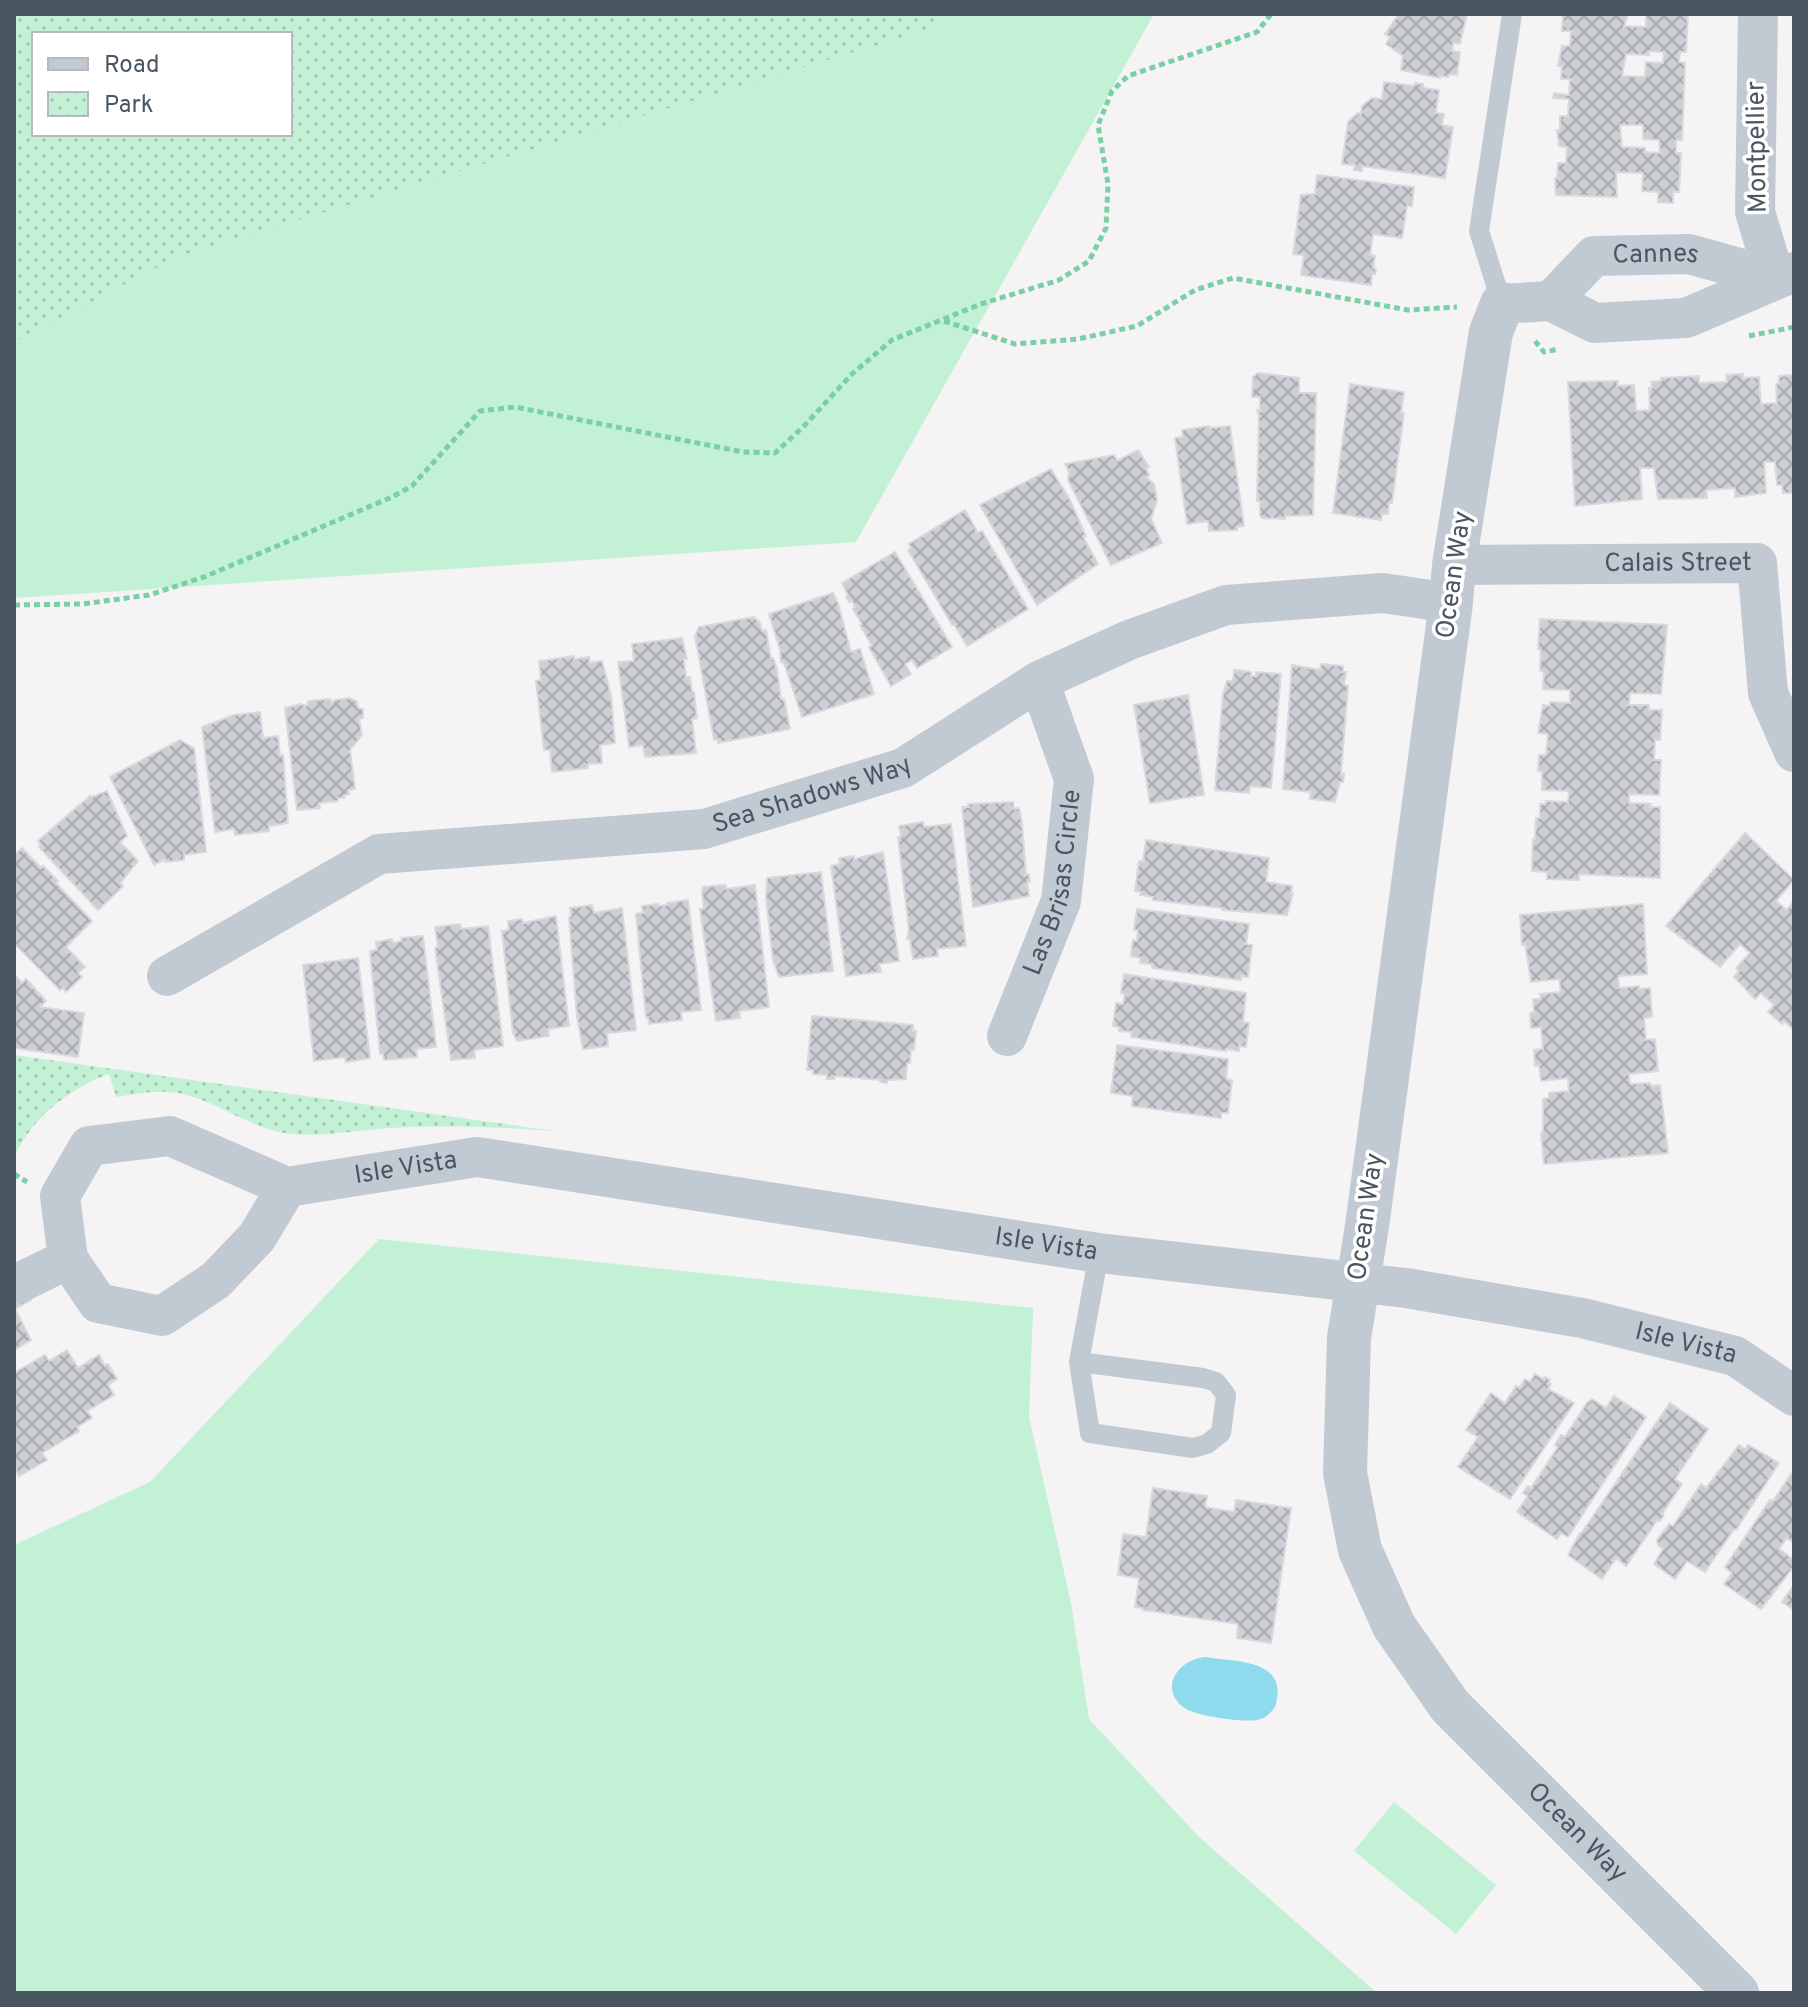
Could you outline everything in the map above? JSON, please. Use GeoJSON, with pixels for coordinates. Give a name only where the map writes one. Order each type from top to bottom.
{"type":"FeatureCollection","features":[{"type":"Feature","properties":{"kind":"street","name":"Montpellier"},"geometry":{"type":"LineString","coordinates":[[1758,14],[1755,212],[1784,275]]}},
{"type":"Feature","properties":{"kind":"street","name":"Cannes"},"geometry":{"type":"LineString","coordinates":[[1689,254],[1784,275],[1686,318],[1595,323],[1551,301],[1594,256],[1689,254]]}},
{"type":"Feature","properties":{"kind":"street"},"geometry":{"type":"LineString","coordinates":[[1502,304],[1551,301]]}},
{"type":"Feature","properties":{"kind":"street","name":"Ocean Way"},"geometry":{"type":"LineString","coordinates":[[1502,304],[1491,332],[1453,584],[1349,1338],[1345,1473],[1360,1550],[1394,1626],[1450,1706],[1737,1993]]}},
{"type":"Feature","properties":{"kind":"street","name":"Calais Street"},"geometry":{"type":"LineString","coordinates":[[1453,584],[1757,563],[1768,693],[1794,752]]}},
{"type":"Feature","properties":{"kind":"street","name":"Sea Shadows Way"},"geometry":{"type":"LineString","coordinates":[[167,976],[379,854],[704,829],[903,768],[1039,681],[1129,640],[1226,605],[1383,593],[1453,584]]}},
{"type":"Feature","properties":{"kind":"street","name":"Las Brisas Circle"},"geometry":{"type":"LineString","coordinates":[[1007,1036],[1061,901],[1074,779],[1039,681]]}},
{"type":"Feature","properties":{"kind":"street"},"geometry":{"type":"LineString","coordinates":[[170,1136],[287,1187],[257,1237],[216,1280],[162,1316],[98,1303],[68,1259],[60,1196],[89,1146],[170,1136]]}},
{"type":"Feature","properties":{"kind":"street","name":"Isle Vista"},"geometry":{"type":"LineString","coordinates":[[287,1187],[477,1157],[1099,1253],[1406,1288],[1582,1318],[1735,1356],[1794,1396]]}},
{"type":"Feature","properties":{"kind":"street"},"geometry":{"type":"LineString","coordinates":[[21,1282],[68,1259]]}},
{"type":"Feature","properties":{"kind":"lane"},"geometry":{"type":"LineString","coordinates":[[1502,304],[1479,231],[1512,14]]}},
{"type":"Feature","properties":{"kind":"lane"},"geometry":{"type":"LineString","coordinates":[[1079,1362],[1216,1382],[1226,1395],[1221,1433],[1207,1444],[1193,1448],[1090,1433],[1079,1362],[1099,1253]]}},
{"type":"Feature","properties":{"kind":"path"},"geometry":{"type":"LineString","coordinates":[[14,605],[82,604],[149,595],[204,577],[412,486],[480,411],[515,407],[743,452],[775,453],[852,374],[892,340],[981,304],[1059,280],[1089,261],[1106,228],[1108,184],[1098,125],[1112,91],[1128,76],[1257,32],[1271,14]]}},
{"type":"Feature","properties":{"kind":"path"},"geometry":{"type":"LineString","coordinates":[[943,321],[1015,344],[1078,339],[1137,326],[1195,290],[1233,278],[1408,310],[1502,304]]}},
{"type":"Feature","properties":{"kind":"path"},"geometry":{"type":"LineString","coordinates":[[14,1174],[27,1182]]}},
{"type":"Feature","properties":{"kind":"green space"},"geometry":{"type":"Polygon","coordinates":[[[14,14],[1154,14],[856,542],[14,598],[14,14]]]}},
{"type":"Feature","properties":{"kind":"green space"},"geometry":{"type":"Polygon","coordinates":[[[14,14],[937,14],[930,29],[179,256],[14,342],[14,14]]]}},
{"type":"Feature","properties":{"kind":"green space"},"geometry":{"type":"Polygon","coordinates":[[[14,1055],[555,1131],[431,1127],[292,1134],[263,1127],[183,1094],[157,1092],[116,1097],[109,1074],[79,1088],[53,1106],[31,1129],[14,1157],[14,1055]]]}},
{"type":"Feature","properties":{"kind":"green space"},"geometry":{"type":"Polygon","coordinates":[[[379,1239],[1033,1308],[1029,1417],[1071,1603],[1089,1719],[1199,1837],[1377,1993],[14,1993],[14,1545],[150,1482],[379,1239]]]}},
{"type":"Feature","properties":{"kind":"green space"},"geometry":{"type":"Polygon","coordinates":[[[1394,1802],[1496,1885],[1456,1934],[1354,1851],[1394,1802]]]}},
{"type":"Feature","properties":{"kind":"water"},"geometry":{"type":"Polygon","coordinates":[[[1205,1657],[1245,1662],[1268,1671],[1278,1691],[1275,1707],[1263,1718],[1245,1721],[1211,1717],[1186,1709],[1173,1694],[1174,1677],[1186,1664],[1205,1657]]]}},
{"type":"Feature","properties":{"kind":"building"},"geometry":{"type":"Polygon","coordinates":[[[1399,14],[1467,14],[1460,44],[1453,43],[1452,51],[1460,52],[1457,75],[1440,78],[1401,70],[1403,56],[1386,44],[1390,37],[1385,34],[1399,14]]]}},
{"type":"Feature","properties":{"kind":"building"},"geometry":{"type":"Polygon","coordinates":[[[1561,14],[1628,14],[1624,26],[1646,27],[1646,14],[1688,14],[1686,52],[1680,52],[1679,62],[1685,63],[1682,140],[1676,140],[1676,153],[1681,153],[1679,192],[1673,192],[1673,203],[1658,202],[1658,192],[1642,191],[1643,173],[1616,172],[1617,197],[1556,195],[1558,163],[1566,163],[1567,147],[1559,146],[1557,130],[1560,130],[1560,116],[1568,116],[1569,99],[1553,98],[1554,93],[1569,95],[1570,79],[1561,79],[1562,66],[1558,66],[1562,46],[1570,46],[1571,31],[1562,31],[1561,14]],[[1649,51],[1649,55],[1626,54],[1622,76],[1645,77],[1646,62],[1663,63],[1664,52],[1649,51]],[[1620,125],[1622,147],[1645,148],[1645,152],[1660,153],[1659,140],[1643,139],[1643,125],[1620,125]]]}},
{"type":"Feature","properties":{"kind":"building"},"geometry":{"type":"Polygon","coordinates":[[[1384,82],[1414,86],[1415,83],[1423,84],[1423,88],[1439,90],[1436,113],[1444,114],[1442,125],[1453,127],[1445,178],[1362,166],[1362,171],[1354,170],[1355,165],[1342,164],[1348,122],[1358,113],[1361,114],[1362,106],[1372,98],[1382,99],[1384,82]]]}},
{"type":"Feature","properties":{"kind":"building"},"geometry":{"type":"Polygon","coordinates":[[[1317,175],[1414,187],[1412,206],[1407,206],[1402,238],[1373,234],[1370,255],[1375,256],[1373,268],[1376,269],[1371,285],[1301,275],[1304,255],[1293,254],[1301,195],[1315,194],[1317,175]]]}},
{"type":"Feature","properties":{"kind":"building"},"geometry":{"type":"Polygon","coordinates":[[[1794,370],[1794,493],[1783,493],[1782,485],[1777,485],[1775,462],[1764,462],[1766,493],[1735,497],[1735,488],[1706,490],[1707,498],[1658,499],[1654,468],[1640,468],[1642,499],[1575,506],[1568,382],[1618,381],[1617,386],[1634,385],[1636,411],[1650,410],[1651,382],[1661,381],[1661,378],[1699,376],[1699,383],[1727,382],[1726,375],[1759,377],[1761,404],[1777,403],[1776,384],[1779,383],[1779,376],[1792,375],[1794,370]]]}},
{"type":"Feature","properties":{"kind":"building"},"geometry":{"type":"Polygon","coordinates":[[[1258,373],[1299,378],[1299,393],[1316,393],[1313,515],[1285,516],[1285,519],[1262,518],[1260,515],[1260,501],[1257,501],[1257,410],[1260,411],[1260,397],[1252,397],[1253,377],[1258,373]]]}},
{"type":"Feature","properties":{"kind":"building"},"geometry":{"type":"Polygon","coordinates":[[[1350,384],[1404,392],[1392,503],[1389,503],[1388,514],[1382,514],[1381,520],[1333,513],[1350,384]]]}},
{"type":"Feature","properties":{"kind":"building"},"geometry":{"type":"Polygon","coordinates":[[[1230,426],[1244,526],[1237,527],[1237,530],[1209,531],[1208,521],[1187,524],[1175,438],[1183,437],[1182,430],[1230,426]]]}},
{"type":"Feature","properties":{"kind":"building"},"geometry":{"type":"Polygon","coordinates":[[[1138,450],[1149,467],[1146,477],[1154,484],[1157,500],[1151,519],[1162,543],[1111,565],[1068,480],[1069,472],[1065,464],[1114,455],[1117,461],[1138,450]]]}},
{"type":"Feature","properties":{"kind":"building"},"geometry":{"type":"Polygon","coordinates":[[[1051,469],[1070,500],[1086,536],[1083,537],[1098,564],[1037,605],[980,505],[1051,469]]]}},
{"type":"Feature","properties":{"kind":"building"},"geometry":{"type":"Polygon","coordinates":[[[965,510],[978,533],[982,531],[1028,609],[967,646],[908,550],[911,548],[909,544],[965,510]]]}},
{"type":"Feature","properties":{"kind":"building"},"geometry":{"type":"Polygon","coordinates":[[[895,552],[952,647],[917,668],[912,660],[905,664],[911,674],[891,686],[869,647],[872,646],[860,625],[852,601],[849,602],[846,597],[848,595],[842,583],[895,552]]]}},
{"type":"Feature","properties":{"kind":"building"},"geometry":{"type":"Polygon","coordinates":[[[833,593],[851,652],[860,649],[874,694],[802,717],[784,663],[781,662],[769,614],[833,593]]]}},
{"type":"Feature","properties":{"kind":"building"},"geometry":{"type":"Polygon","coordinates":[[[754,617],[762,631],[766,630],[790,729],[718,743],[718,739],[714,740],[695,636],[699,627],[754,617]]]}},
{"type":"Feature","properties":{"kind":"building"},"geometry":{"type":"Polygon","coordinates":[[[1540,619],[1667,625],[1661,694],[1630,693],[1629,705],[1649,705],[1649,710],[1662,710],[1660,740],[1655,740],[1654,760],[1661,760],[1659,795],[1629,794],[1629,803],[1660,807],[1660,878],[1579,874],[1579,880],[1547,879],[1547,872],[1532,871],[1533,839],[1536,818],[1540,818],[1540,804],[1546,804],[1546,801],[1568,802],[1569,791],[1542,790],[1542,771],[1538,771],[1539,755],[1546,755],[1548,734],[1538,733],[1543,705],[1550,706],[1550,702],[1570,703],[1570,690],[1543,689],[1544,672],[1540,671],[1541,650],[1538,649],[1540,619]]]}},
{"type":"Feature","properties":{"kind":"building"},"geometry":{"type":"Polygon","coordinates":[[[682,638],[687,659],[684,659],[686,678],[690,677],[694,692],[697,718],[692,719],[696,753],[645,757],[643,745],[629,747],[618,662],[634,661],[632,644],[682,638]]]}},
{"type":"Feature","properties":{"kind":"building"},"geometry":{"type":"Polygon","coordinates":[[[574,656],[574,659],[589,657],[590,663],[602,661],[611,695],[615,743],[600,745],[602,763],[588,764],[588,768],[552,772],[550,750],[544,750],[536,681],[541,680],[539,661],[574,656]]]}},
{"type":"Feature","properties":{"kind":"building"},"geometry":{"type":"Polygon","coordinates":[[[1321,664],[1343,666],[1343,672],[1346,672],[1344,685],[1348,686],[1341,774],[1344,774],[1335,802],[1310,799],[1311,792],[1283,789],[1292,665],[1320,670],[1321,664]]]}},
{"type":"Feature","properties":{"kind":"building"},"geometry":{"type":"Polygon","coordinates":[[[1234,670],[1251,672],[1251,676],[1256,676],[1256,672],[1281,674],[1271,788],[1250,786],[1249,793],[1215,790],[1223,694],[1227,681],[1233,681],[1234,670]]]}},
{"type":"Feature","properties":{"kind":"building"},"geometry":{"type":"Polygon","coordinates":[[[1188,695],[1204,795],[1150,803],[1134,705],[1188,695]]]}},
{"type":"Feature","properties":{"kind":"building"},"geometry":{"type":"Polygon","coordinates":[[[350,698],[357,702],[358,708],[363,709],[363,718],[359,719],[362,735],[350,750],[355,789],[348,790],[349,794],[338,798],[338,801],[319,803],[320,808],[297,810],[285,708],[301,704],[306,706],[309,701],[330,699],[332,703],[350,698]]]}},
{"type":"Feature","properties":{"kind":"building"},"geometry":{"type":"Polygon","coordinates":[[[260,712],[263,738],[278,736],[280,755],[283,755],[288,823],[269,826],[269,831],[235,835],[234,829],[215,832],[202,727],[234,715],[260,712]]]}},
{"type":"Feature","properties":{"kind":"building"},"geometry":{"type":"Polygon","coordinates":[[[180,740],[194,748],[206,852],[184,855],[184,860],[165,862],[165,859],[154,865],[110,777],[180,740]]]}},
{"type":"Feature","properties":{"kind":"building"},"geometry":{"type":"Polygon","coordinates":[[[107,791],[127,836],[120,842],[138,861],[120,883],[123,886],[98,910],[39,847],[38,841],[90,796],[107,791]]]}},
{"type":"Feature","properties":{"kind":"building"},"geometry":{"type":"Polygon","coordinates":[[[1013,802],[1014,809],[1019,808],[1022,824],[1029,896],[973,907],[962,807],[969,807],[968,804],[1013,802]]]}},
{"type":"Feature","properties":{"kind":"building"},"geometry":{"type":"Polygon","coordinates":[[[923,822],[924,827],[951,824],[966,946],[937,949],[938,956],[913,959],[910,939],[907,939],[909,930],[898,837],[901,837],[899,826],[923,822]]]}},
{"type":"Feature","properties":{"kind":"building"},"geometry":{"type":"Polygon","coordinates":[[[1745,833],[1794,880],[1776,901],[1787,910],[1794,901],[1794,1030],[1768,1012],[1774,1005],[1761,993],[1755,999],[1734,977],[1739,971],[1736,968],[1750,953],[1740,944],[1720,967],[1666,926],[1745,833]]]}},
{"type":"Feature","properties":{"kind":"building"},"geometry":{"type":"Polygon","coordinates":[[[1146,840],[1269,858],[1266,882],[1292,886],[1287,915],[1222,910],[1153,900],[1153,897],[1140,895],[1141,892],[1135,891],[1139,861],[1143,862],[1146,840]]]}},
{"type":"Feature","properties":{"kind":"building"},"geometry":{"type":"Polygon","coordinates":[[[22,848],[58,881],[56,883],[92,921],[66,947],[85,967],[78,973],[82,977],[66,992],[63,988],[60,990],[14,943],[14,856],[22,848]]]}},
{"type":"Feature","properties":{"kind":"building"},"geometry":{"type":"Polygon","coordinates":[[[883,852],[899,961],[879,964],[881,972],[846,976],[831,866],[840,864],[839,858],[854,856],[854,859],[883,852]]]}},
{"type":"Feature","properties":{"kind":"building"},"geometry":{"type":"Polygon","coordinates":[[[821,872],[833,971],[779,977],[773,960],[766,898],[767,878],[821,872]]]}},
{"type":"Feature","properties":{"kind":"building"},"geometry":{"type":"Polygon","coordinates":[[[725,885],[726,889],[755,885],[769,1007],[739,1011],[740,1018],[716,1021],[700,909],[704,909],[703,887],[725,885]]]}},
{"type":"Feature","properties":{"kind":"building"},"geometry":{"type":"Polygon","coordinates":[[[688,900],[701,1010],[681,1012],[682,1020],[649,1024],[636,914],[643,913],[642,906],[688,900]]]}},
{"type":"Feature","properties":{"kind":"building"},"geometry":{"type":"Polygon","coordinates":[[[1643,904],[1647,974],[1618,976],[1619,988],[1650,988],[1652,1017],[1644,1018],[1646,1040],[1655,1039],[1658,1071],[1629,1074],[1630,1084],[1660,1085],[1668,1153],[1544,1164],[1541,1133],[1543,1099],[1549,1098],[1549,1093],[1569,1091],[1568,1078],[1541,1081],[1539,1065],[1535,1066],[1534,1050],[1543,1049],[1541,1027],[1531,1028],[1530,1013],[1534,1012],[1533,999],[1541,999],[1540,994],[1561,992],[1559,979],[1531,982],[1525,944],[1522,945],[1520,915],[1643,904]]]}},
{"type":"Feature","properties":{"kind":"building"},"geometry":{"type":"Polygon","coordinates":[[[592,905],[594,913],[622,908],[636,1030],[607,1033],[608,1046],[583,1049],[577,1016],[569,917],[570,908],[592,905]]]}},
{"type":"Feature","properties":{"kind":"building"},"geometry":{"type":"Polygon","coordinates":[[[1137,909],[1249,924],[1246,944],[1252,945],[1248,977],[1241,976],[1241,980],[1152,968],[1152,964],[1140,963],[1141,958],[1131,956],[1133,940],[1137,941],[1138,930],[1134,930],[1137,909]]]}},
{"type":"Feature","properties":{"kind":"building"},"geometry":{"type":"Polygon","coordinates":[[[556,916],[569,1026],[548,1029],[549,1036],[517,1041],[513,1033],[502,931],[509,930],[508,921],[522,919],[523,923],[556,916]]]}},
{"type":"Feature","properties":{"kind":"building"},"geometry":{"type":"Polygon","coordinates":[[[460,924],[461,929],[488,926],[503,1046],[474,1050],[475,1058],[451,1060],[435,948],[438,947],[435,927],[460,924]]]}},
{"type":"Feature","properties":{"kind":"building"},"geometry":{"type":"Polygon","coordinates":[[[423,936],[436,1047],[416,1049],[417,1057],[384,1060],[383,1053],[380,1054],[370,951],[377,950],[376,942],[392,939],[393,943],[402,941],[401,938],[423,936]]]}},
{"type":"Feature","properties":{"kind":"building"},"geometry":{"type":"Polygon","coordinates":[[[358,958],[370,1058],[346,1062],[345,1057],[314,1061],[303,965],[358,958]]]}},
{"type":"Feature","properties":{"kind":"building"},"geometry":{"type":"Polygon","coordinates":[[[14,974],[22,983],[26,979],[46,1001],[40,1007],[84,1013],[78,1057],[14,1048],[14,974]]]}},
{"type":"Feature","properties":{"kind":"building"},"geometry":{"type":"Polygon","coordinates":[[[1124,974],[1246,993],[1243,1022],[1249,1023],[1246,1047],[1239,1046],[1239,1051],[1226,1051],[1131,1037],[1132,1032],[1119,1031],[1119,1027],[1113,1026],[1116,1003],[1123,1004],[1124,974]]]}},
{"type":"Feature","properties":{"kind":"building"},"geometry":{"type":"Polygon","coordinates":[[[812,1016],[913,1025],[913,1031],[916,1031],[914,1050],[911,1049],[910,1063],[907,1063],[906,1079],[887,1080],[887,1083],[835,1076],[834,1079],[827,1079],[827,1075],[813,1074],[813,1070],[807,1070],[812,1016]]]}},
{"type":"Feature","properties":{"kind":"building"},"geometry":{"type":"Polygon","coordinates":[[[1117,1045],[1228,1059],[1226,1079],[1232,1080],[1228,1113],[1221,1113],[1221,1118],[1132,1106],[1133,1096],[1111,1093],[1117,1045]]]}},
{"type":"Feature","properties":{"kind":"building"},"geometry":{"type":"Polygon","coordinates":[[[14,1275],[31,1300],[15,1309],[31,1340],[14,1350],[14,1275]]]}},
{"type":"Feature","properties":{"kind":"building"},"geometry":{"type":"Polygon","coordinates":[[[67,1350],[78,1368],[99,1355],[117,1379],[108,1385],[114,1395],[87,1411],[92,1418],[77,1427],[79,1431],[42,1453],[47,1460],[19,1476],[14,1466],[14,1373],[45,1355],[49,1361],[67,1350]]]}},
{"type":"Feature","properties":{"kind":"building"},"geometry":{"type":"Polygon","coordinates":[[[1535,1374],[1550,1380],[1548,1389],[1574,1403],[1510,1499],[1458,1467],[1478,1437],[1466,1430],[1491,1393],[1505,1403],[1516,1386],[1519,1388],[1525,1379],[1530,1382],[1535,1374]]]}},
{"type":"Feature","properties":{"kind":"building"},"geometry":{"type":"Polygon","coordinates":[[[1614,1396],[1646,1417],[1568,1537],[1561,1533],[1557,1539],[1517,1512],[1528,1496],[1523,1493],[1528,1486],[1531,1488],[1558,1447],[1555,1445],[1561,1435],[1565,1437],[1587,1403],[1592,1399],[1606,1408],[1614,1396]]]}},
{"type":"Feature","properties":{"kind":"building"},"geometry":{"type":"Polygon","coordinates":[[[1670,1403],[1708,1429],[1675,1479],[1682,1484],[1660,1521],[1658,1519],[1626,1566],[1616,1558],[1602,1579],[1568,1555],[1670,1403]]]}},
{"type":"Feature","properties":{"kind":"building"},"geometry":{"type":"Polygon","coordinates":[[[1739,1445],[1745,1449],[1748,1445],[1779,1463],[1705,1572],[1687,1561],[1675,1579],[1654,1564],[1663,1549],[1657,1540],[1669,1524],[1673,1526],[1701,1484],[1706,1488],[1739,1445]]]}},
{"type":"Feature","properties":{"kind":"building"},"geometry":{"type":"Polygon","coordinates":[[[1791,1474],[1794,1476],[1794,1543],[1787,1538],[1779,1549],[1794,1560],[1794,1566],[1761,1609],[1724,1584],[1732,1573],[1725,1567],[1791,1474]]]}},
{"type":"Feature","properties":{"kind":"building"},"geometry":{"type":"Polygon","coordinates":[[[1153,1488],[1207,1496],[1205,1507],[1234,1512],[1236,1500],[1291,1508],[1271,1643],[1237,1638],[1238,1624],[1135,1607],[1139,1578],[1118,1575],[1123,1534],[1146,1537],[1153,1488]]]}},
{"type":"Feature","properties":{"kind":"building"},"geometry":{"type":"Polygon","coordinates":[[[1794,1585],[1794,1610],[1782,1602],[1794,1585]]]}}]}
